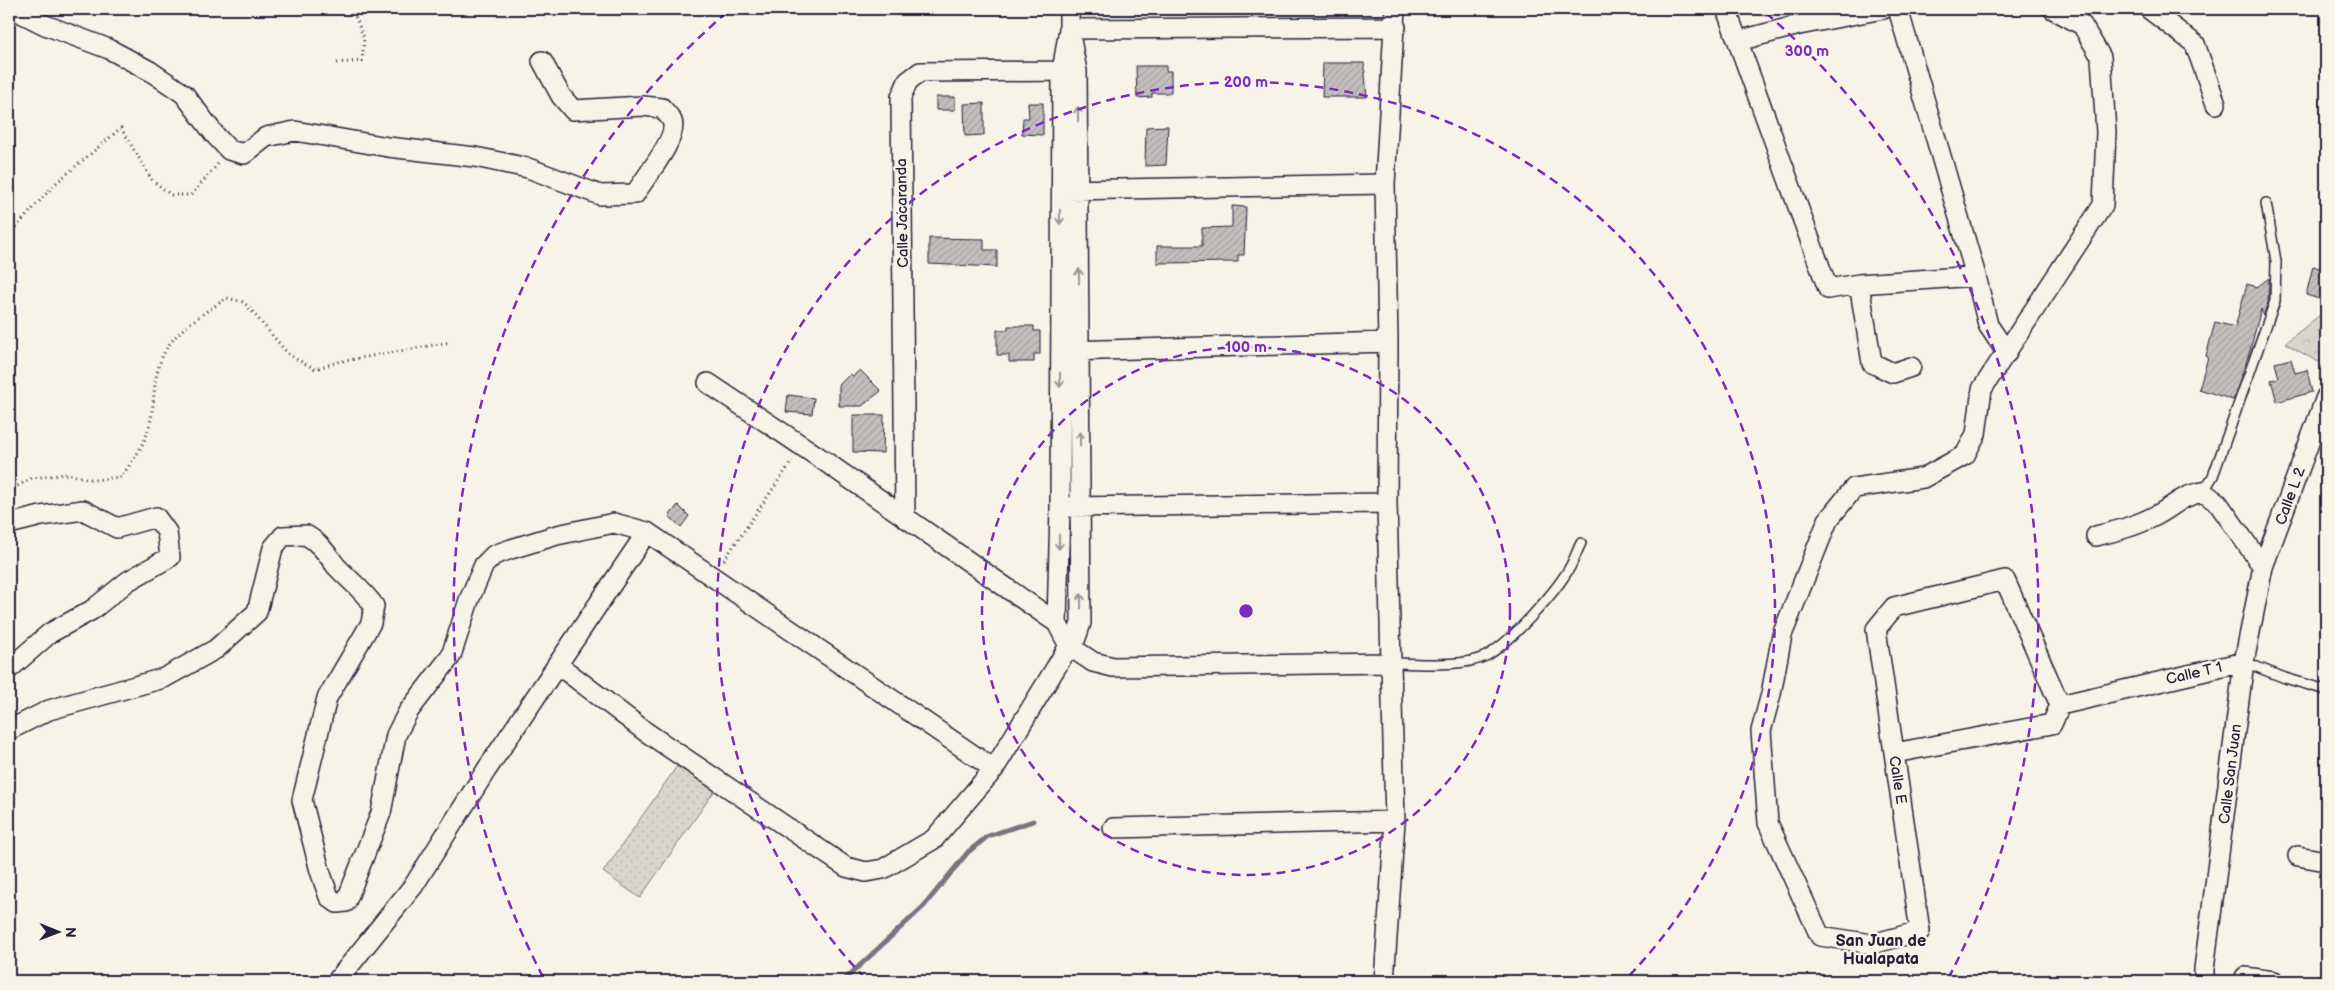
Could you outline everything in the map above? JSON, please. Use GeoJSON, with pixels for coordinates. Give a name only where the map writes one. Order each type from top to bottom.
{"type":"FeatureCollection","features":[{"type":"Feature","properties":{"kind":"street"},"geometry":{"type":"LineString","coordinates":[[13,9],[45,25],[109,49],[150,70],[184,94],[215,136],[229,150],[244,154],[266,137],[296,131],[388,147],[475,157],[528,168],[600,195],[635,194],[666,148],[673,131],[672,121],[662,108],[643,106],[573,110],[561,96],[542,61]]}},
{"type":"Feature","properties":{"kind":"street"},"geometry":{"type":"LineString","coordinates":[[1057,623],[1060,508],[1070,351],[1069,9]]}},
{"type":"Feature","properties":{"kind":"street"},"geometry":{"type":"LineString","coordinates":[[1726,9],[1828,289],[1859,284],[1976,276]]}},
{"type":"Feature","properties":{"kind":"street"},"geometry":{"type":"LineString","coordinates":[[1738,41],[1799,25],[1883,9]]}},
{"type":"Feature","properties":{"kind":"street"},"geometry":{"type":"LineString","coordinates":[[1898,9],[1976,276],[1988,325],[2007,353],[2103,205],[2106,132],[2101,56],[2082,25],[2053,9]]}},
{"type":"Feature","properties":{"kind":"street"},"geometry":{"type":"LineString","coordinates":[[2149,9],[2195,44],[2216,104]]}},
{"type":"Feature","properties":{"kind":"street"},"geometry":{"type":"LineString","coordinates":[[1069,29],[1395,18],[1385,184],[1388,342],[1387,503],[1390,663],[1396,821],[1384,981]]}},
{"type":"Feature","properties":{"kind":"street","name":"Calle Jacaranda"},"geometry":{"type":"LineString","coordinates":[[906,518],[901,97],[908,81],[920,72],[1070,71]]}},
{"type":"Feature","properties":{"kind":"street"},"geometry":{"type":"LineString","coordinates":[[1070,190],[1385,184]]}},
{"type":"Feature","properties":{"kind":"street"},"geometry":{"type":"LineString","coordinates":[[1859,284],[1872,363],[1893,373],[1911,367]]}},
{"type":"Feature","properties":{"kind":"street"},"geometry":{"type":"LineString","coordinates":[[1070,351],[1388,342]]}},
{"type":"Feature","properties":{"kind":"street"},"geometry":{"type":"LineString","coordinates":[[557,664],[646,732],[846,867],[866,872],[883,869],[934,839],[994,769],[1069,646],[1076,638],[1081,624],[1081,506],[1070,351]]}},
{"type":"Feature","properties":{"kind":"street","name":"Calle E"},"geometry":{"type":"LineString","coordinates":[[2007,353],[1982,389],[1976,434],[1965,455],[1923,478],[1854,488],[1828,520],[1782,635],[1772,694],[1761,731],[1768,824],[1820,936],[1872,944],[1920,931],[1876,629],[1894,607],[2005,580],[2060,705]]}},
{"type":"Feature","properties":{"kind":"street"},"geometry":{"type":"LineString","coordinates":[[708,383],[1057,623],[1069,646],[1093,662],[1113,667],[1390,663]]}},
{"type":"Feature","properties":{"kind":"street","name":"Calle L 2"},"geometry":{"type":"LineString","coordinates":[[2263,567],[2326,397]]}},
{"type":"Feature","properties":{"kind":"street"},"geometry":{"type":"LineString","coordinates":[[2096,536],[2126,528],[2156,516],[2188,494],[2203,492],[2218,503],[2263,567]]}},
{"type":"Feature","properties":{"kind":"street"},"geometry":{"type":"LineString","coordinates":[[1060,508],[1081,506],[1387,503]]}},
{"type":"Feature","properties":{"kind":"street"},"geometry":{"type":"LineString","coordinates":[[9,524],[40,516],[83,510],[117,528],[156,517],[167,532],[170,557],[128,581],[92,610],[50,633],[9,669]]}},
{"type":"Feature","properties":{"kind":"street"},"geometry":{"type":"LineString","coordinates":[[9,730],[49,710],[164,678],[216,649],[257,612],[273,548],[283,536],[306,535],[320,545],[337,567],[365,593],[374,606],[371,623],[327,698],[302,800],[320,871],[330,898],[337,903],[346,902],[381,813],[396,735],[408,712],[451,656],[469,600],[484,565],[494,555],[511,549],[557,535],[614,523],[647,532],[994,769]]}},
{"type":"Feature","properties":{"kind":"street"},"geometry":{"type":"LineString","coordinates":[[337,981],[414,885],[487,769],[647,532]]}},
{"type":"Feature","properties":{"kind":"street","name":"Calle San Juan"},"geometry":{"type":"LineString","coordinates":[[2204,981],[2244,662],[2263,567]]}},
{"type":"Feature","properties":{"kind":"street","name":"Calle T 1"},"geometry":{"type":"LineString","coordinates":[[2060,705],[2244,662]]}},
{"type":"Feature","properties":{"kind":"street"},"geometry":{"type":"LineString","coordinates":[[1894,753],[2052,724],[2060,705]]}},
{"type":"Feature","properties":{"kind":"street"},"geometry":{"type":"LineString","coordinates":[[1113,828],[1396,821]]}},
{"type":"Feature","properties":{"kind":"street"},"geometry":{"type":"LineString","coordinates":[[2298,856],[2326,861]]}},
{"type":"Feature","properties":{"kind":"street"},"geometry":{"type":"LineString","coordinates":[[2245,977],[2274,981]]}},
{"type":"Feature","properties":{"kind":"lane"},"geometry":{"type":"LineString","coordinates":[[2203,492],[2213,476],[2275,301],[2276,261],[2266,203]]}},
{"type":"Feature","properties":{"kind":"lane"},"geometry":{"type":"LineString","coordinates":[[1390,663],[1450,662],[1485,656],[1510,638],[1544,601],[1570,568],[1581,543]]}},
{"type":"Feature","properties":{"kind":"lane"},"geometry":{"type":"LineString","coordinates":[[2244,662],[2286,678],[2326,690]]}},
{"type":"Feature","properties":{"kind":"path"},"geometry":{"type":"LineString","coordinates":[[337,63],[362,61],[364,38],[352,9]]}},
{"type":"Feature","properties":{"kind":"path"},"geometry":{"type":"LineString","coordinates":[[9,235],[54,184],[121,128],[152,180],[170,195],[191,196],[229,150]]}},
{"type":"Feature","properties":{"kind":"path"},"geometry":{"type":"LineString","coordinates":[[9,491],[32,478],[68,474],[94,480],[121,477],[136,458],[149,428],[154,377],[168,346],[187,327],[227,298],[244,302],[289,355],[315,369],[338,362],[451,342]]}},
{"type":"Feature","properties":{"kind":"path"},"geometry":{"type":"LineString","coordinates":[[724,560],[802,446]]}},
{"type":"Feature","properties":{"kind":"green space"},"geometry":{"type":"Polygon","coordinates":[[[2326,310],[2326,363],[2316,361],[2285,343],[2326,310]]]}},
{"type":"Feature","properties":{"kind":"green space"},"geometry":{"type":"Polygon","coordinates":[[[677,766],[715,790],[640,898],[603,872],[677,766]]]}},
{"type":"Feature","properties":{"kind":"building"},"geometry":{"type":"Polygon","coordinates":[[[1323,63],[1364,63],[1367,97],[1322,97],[1323,63]]]}},
{"type":"Feature","properties":{"kind":"building"},"geometry":{"type":"Polygon","coordinates":[[[1136,66],[1166,66],[1166,71],[1171,71],[1171,93],[1152,93],[1152,97],[1137,98],[1136,66]]]}},
{"type":"Feature","properties":{"kind":"building"},"geometry":{"type":"Polygon","coordinates":[[[936,97],[955,97],[955,110],[936,110],[936,97]]]}},
{"type":"Feature","properties":{"kind":"building"},"geometry":{"type":"Polygon","coordinates":[[[984,103],[984,135],[965,136],[964,104],[984,103]]]}},
{"type":"Feature","properties":{"kind":"building"},"geometry":{"type":"Polygon","coordinates":[[[1028,103],[1043,103],[1043,135],[1022,134],[1023,118],[1029,118],[1028,103]]]}},
{"type":"Feature","properties":{"kind":"building"},"geometry":{"type":"Polygon","coordinates":[[[1168,126],[1166,165],[1145,166],[1146,127],[1168,126]]]}},
{"type":"Feature","properties":{"kind":"building"},"geometry":{"type":"Polygon","coordinates":[[[1232,206],[1246,207],[1244,255],[1238,255],[1238,262],[1157,263],[1157,246],[1202,246],[1202,228],[1232,227],[1232,206]]]}},
{"type":"Feature","properties":{"kind":"building"},"geometry":{"type":"Polygon","coordinates":[[[929,238],[984,239],[984,250],[997,250],[997,267],[929,264],[929,238]]]}},
{"type":"Feature","properties":{"kind":"building"},"geometry":{"type":"Polygon","coordinates":[[[2313,266],[2326,270],[2326,301],[2306,295],[2313,266]]]}},
{"type":"Feature","properties":{"kind":"building"},"geometry":{"type":"Polygon","coordinates":[[[2269,278],[2268,303],[2263,316],[2261,309],[2249,354],[2233,400],[2199,389],[2215,322],[2235,327],[2247,284],[2257,287],[2269,278]]]}},
{"type":"Feature","properties":{"kind":"building"},"geometry":{"type":"Polygon","coordinates":[[[1008,326],[1034,326],[1034,331],[1040,331],[1040,354],[1034,354],[1034,362],[1009,362],[1009,355],[997,355],[997,330],[1008,330],[1008,326]]]}},
{"type":"Feature","properties":{"kind":"building"},"geometry":{"type":"Polygon","coordinates":[[[2291,359],[2295,373],[2307,370],[2312,392],[2277,402],[2271,380],[2279,378],[2275,363],[2291,359]]]}},
{"type":"Feature","properties":{"kind":"building"},"geometry":{"type":"Polygon","coordinates":[[[860,370],[881,391],[862,406],[839,406],[839,385],[850,374],[853,376],[860,370]]]}},
{"type":"Feature","properties":{"kind":"building"},"geometry":{"type":"Polygon","coordinates":[[[788,395],[814,398],[812,414],[786,412],[788,395]]]}},
{"type":"Feature","properties":{"kind":"building"},"geometry":{"type":"Polygon","coordinates":[[[853,415],[884,415],[883,453],[853,452],[853,415]]]}},
{"type":"Feature","properties":{"kind":"building"},"geometry":{"type":"Polygon","coordinates":[[[678,505],[689,516],[681,527],[669,516],[678,505]]]}},
{"type":"Feature","properties":{"kind":"waterway"},"geometry":{"type":"LineString","coordinates":[[843,981],[924,906],[968,852],[988,836],[1033,821]]}},
{"type":"Feature","properties":{"kind":"district","name":"San Juan de Hualapata"},"geometry":{"type":"Point","coordinates":[1881,949]}}]}
